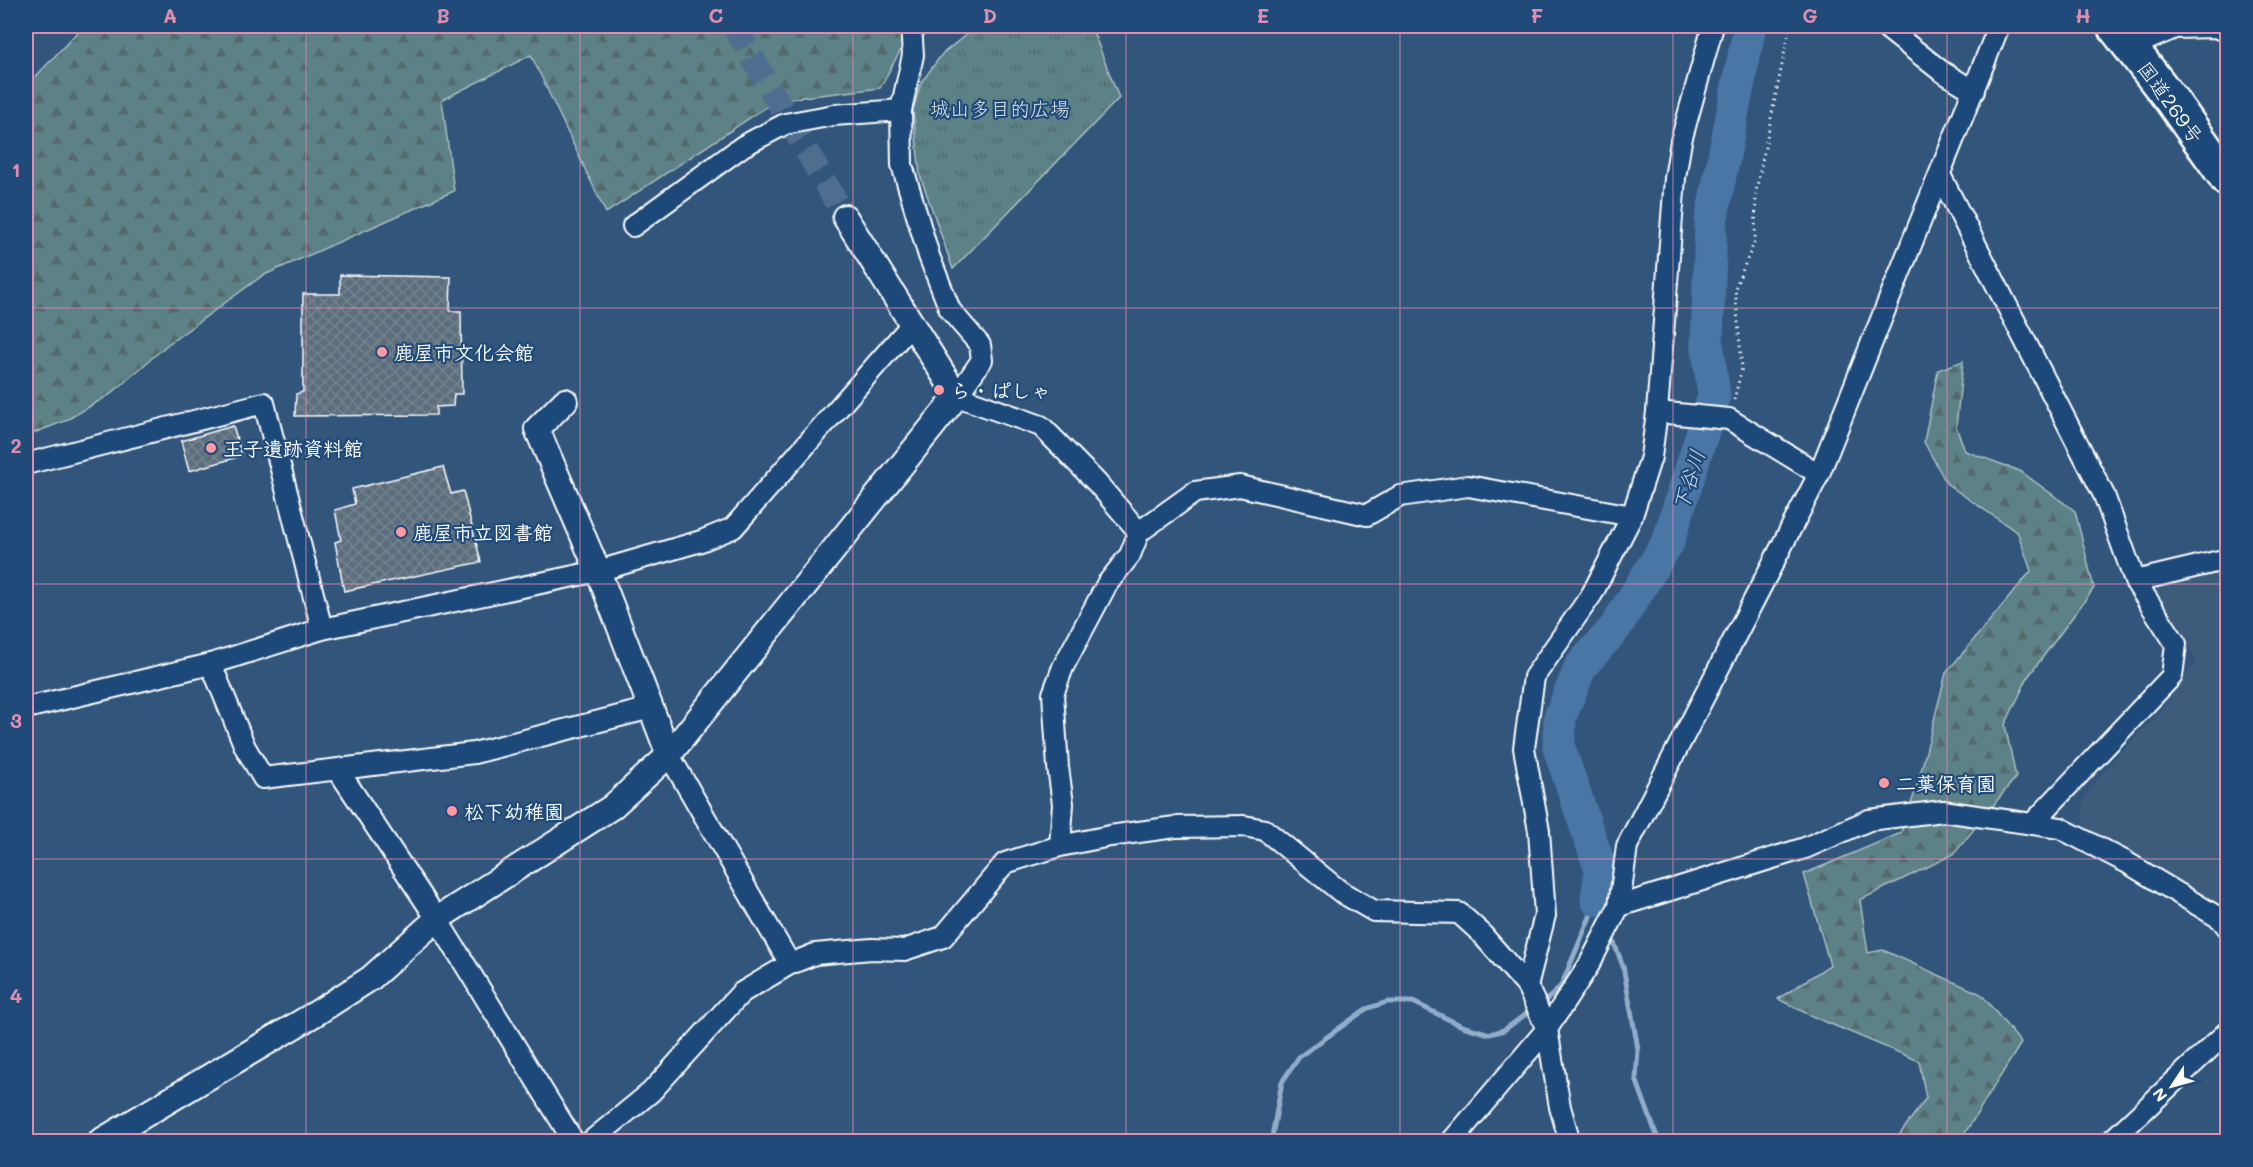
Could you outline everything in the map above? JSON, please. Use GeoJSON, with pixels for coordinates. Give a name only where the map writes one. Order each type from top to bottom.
{"type":"FeatureCollection","features":[{"type":"Feature","properties":{"kind":"highway","name":"国道269号"},"geometry":{"type":"LineString","coordinates":[[2122,36],[2228,180]]}},
{"type":"Feature","properties":{"kind":"street"},"geometry":{"type":"LineString","coordinates":[[99,1142],[371,978],[437,919],[612,807],[669,755],[957,396],[982,360],[980,345],[950,310],[929,256],[902,165],[901,110],[913,55],[911,26]]}},
{"type":"Feature","properties":{"kind":"street"},"geometry":{"type":"LineString","coordinates":[[1527,986],[1545,915],[1539,831],[1524,748],[1534,677],[1592,594],[1632,516],[1651,458],[1657,412],[1675,178],[1681,141],[1713,26]]}},
{"type":"Feature","properties":{"kind":"street"},"geometry":{"type":"LineString","coordinates":[[1884,26],[1941,71],[1974,91]]}},
{"type":"Feature","properties":{"kind":"street"},"geometry":{"type":"LineString","coordinates":[[1451,1142],[1547,1029],[1589,965],[1619,906],[1627,846],[1819,474],[1999,26]]}},
{"type":"Feature","properties":{"kind":"street"},"geometry":{"type":"LineString","coordinates":[[2122,36],[2175,28],[2215,27],[2228,32]]}},
{"type":"Feature","properties":{"kind":"street"},"geometry":{"type":"LineString","coordinates":[[633,226],[743,146],[785,124],[834,116],[901,110]]}},
{"type":"Feature","properties":{"kind":"street"},"geometry":{"type":"LineString","coordinates":[[1940,175],[2104,495],[2135,580],[2176,644],[2172,676],[2032,824]]}},
{"type":"Feature","properties":{"kind":"street"},"geometry":{"type":"LineString","coordinates":[[845,217],[957,396],[1041,426],[1097,483],[1139,532]]}},
{"type":"Feature","properties":{"kind":"street"},"geometry":{"type":"LineString","coordinates":[[26,708],[211,664],[322,628],[598,572],[701,541],[733,528],[912,324]]}},
{"type":"Feature","properties":{"kind":"street"},"geometry":{"type":"LineString","coordinates":[[565,401],[537,429],[598,572],[669,755],[790,964]]}},
{"type":"Feature","properties":{"kind":"street"},"geometry":{"type":"LineString","coordinates":[[26,464],[264,403],[322,628]]}},
{"type":"Feature","properties":{"kind":"street"},"geometry":{"type":"LineString","coordinates":[[1657,412],[1729,419],[1819,474]]}},
{"type":"Feature","properties":{"kind":"street"},"geometry":{"type":"LineString","coordinates":[[1060,846],[1063,804],[1053,694],[1069,657],[1107,584],[1130,555],[1139,532],[1196,492],[1240,486],[1367,515],[1400,496],[1468,486],[1632,516]]}},
{"type":"Feature","properties":{"kind":"street"},"geometry":{"type":"LineString","coordinates":[[2135,580],[2228,558]]}},
{"type":"Feature","properties":{"kind":"street"},"geometry":{"type":"LineString","coordinates":[[211,664],[245,747],[263,778],[474,753],[651,708]]}},
{"type":"Feature","properties":{"kind":"street"},"geometry":{"type":"LineString","coordinates":[[338,770],[437,919],[574,1142]]}},
{"type":"Feature","properties":{"kind":"street"},"geometry":{"type":"LineString","coordinates":[[1619,906],[1805,848],[1869,820],[1943,811],[2060,828],[2126,862],[2221,919],[2228,928]]}},
{"type":"Feature","properties":{"kind":"street"},"geometry":{"type":"LineString","coordinates":[[590,1142],[651,1092],[741,993],[790,964],[815,954],[872,949],[904,950],[943,937],[1005,863],[1060,846],[1174,827],[1244,826],[1265,830],[1341,892],[1374,911],[1460,913],[1479,931],[1527,986],[1547,1029],[1560,1107],[1570,1142]]}},
{"type":"Feature","properties":{"kind":"street"},"geometry":{"type":"LineString","coordinates":[[2110,1142],[2228,1031]]}},
{"type":"Feature","properties":{"kind":"path"},"geometry":{"type":"LineString","coordinates":[[1729,419],[1742,368],[1735,288],[1755,241],[1756,191],[1790,26]]}},
{"type":"Feature","properties":{"kind":"shaded area"},"geometry":{"type":"Polygon","coordinates":[[[2227,569],[2227,915],[2203,894],[2087,830],[2082,820],[2084,799],[2100,775],[2159,713],[2197,661],[2151,587],[2227,569]]]}},
{"type":"Feature","properties":{"kind":"green space"},"geometry":{"type":"Polygon","coordinates":[[[83,26],[898,26],[906,40],[880,88],[777,100],[606,213],[531,55],[442,100],[454,191],[262,276],[167,345],[111,394],[65,421],[26,436],[26,87],[83,26]]]}},
{"type":"Feature","properties":{"kind":"green space","name":"城山多目的広場"},"geometry":{"type":"Polygon","coordinates":[[[1091,26],[1119,98],[953,269],[920,175],[913,110],[921,83],[942,54],[967,34],[995,27],[1091,26]]]}},
{"type":"Feature","properties":{"kind":"green space"},"geometry":{"type":"Polygon","coordinates":[[[1963,361],[1956,427],[1965,451],[2020,471],[2075,511],[2094,588],[2028,677],[2005,725],[2016,777],[1954,854],[1860,900],[1868,953],[1883,950],[1981,994],[2021,1043],[1960,1141],[1895,1141],[1926,1098],[1919,1061],[1814,1017],[1778,999],[1830,965],[1804,874],[1901,833],[1918,783],[1946,673],[2031,571],[2018,533],[1947,484],[1924,442],[1938,370],[1963,361]]]}},
{"type":"Feature","properties":{"kind":"building","name":"鹿屋市文化会館"},"geometry":{"type":"Polygon","coordinates":[[[340,275],[451,277],[450,311],[461,311],[462,394],[454,394],[453,406],[436,407],[436,415],[295,416],[296,394],[303,392],[303,294],[340,294],[340,275]]]}},
{"type":"Feature","properties":{"kind":"building","name":"王子遺跡資料館"},"geometry":{"type":"Polygon","coordinates":[[[233,426],[242,456],[189,471],[181,441],[233,426]]]}},
{"type":"Feature","properties":{"kind":"building"},"geometry":{"type":"Polygon","coordinates":[[[443,467],[451,494],[463,491],[481,562],[344,591],[335,542],[341,540],[335,510],[355,504],[352,489],[443,467]]]}},
{"type":"Feature","properties":{"kind":"waterway","name":"下谷川"},"geometry":{"type":"LineString","coordinates":[[1597,900],[1601,870],[1559,748],[1560,717],[1581,666],[1615,628],[1668,542],[1714,396],[1707,342],[1711,221],[1750,26]]}},
{"type":"Feature","properties":{"kind":"waterway"},"geometry":{"type":"LineString","coordinates":[[1597,900],[1605,921]]}},
{"type":"Feature","properties":{"kind":"waterway"},"geometry":{"type":"LineString","coordinates":[[1271,1142],[1282,1082],[1299,1057],[1366,1009],[1387,1002],[1413,1002],[1462,1026],[1490,1034],[1504,1030],[1555,993],[1562,984],[1597,900]]}},
{"type":"Feature","properties":{"kind":"waterway"},"geometry":{"type":"LineString","coordinates":[[1611,935],[1623,966],[1638,1049],[1636,1079],[1659,1142]]}},
{"type":"Feature","properties":{"kind":"tunnel"},"geometry":{"type":"LineString","coordinates":[[734,26],[845,217]]}},
{"type":"Feature","properties":{"kind":"place","name":"鹿屋市文化会館"},"geometry":{"type":"Point","coordinates":[382,352]}},
{"type":"Feature","properties":{"kind":"place","name":"ら・ぱしゃ"},"geometry":{"type":"Point","coordinates":[939,390]}},
{"type":"Feature","properties":{"kind":"place","name":"王子遺跡資料館"},"geometry":{"type":"Point","coordinates":[211,448]}},
{"type":"Feature","properties":{"kind":"place","name":"鹿屋市立図書館"},"geometry":{"type":"Point","coordinates":[401,532]}},
{"type":"Feature","properties":{"kind":"place","name":"二葉保育園"},"geometry":{"type":"Point","coordinates":[1884,783]}},
{"type":"Feature","properties":{"kind":"place","name":"松下幼稚園"},"geometry":{"type":"Point","coordinates":[452,811]}}]}
